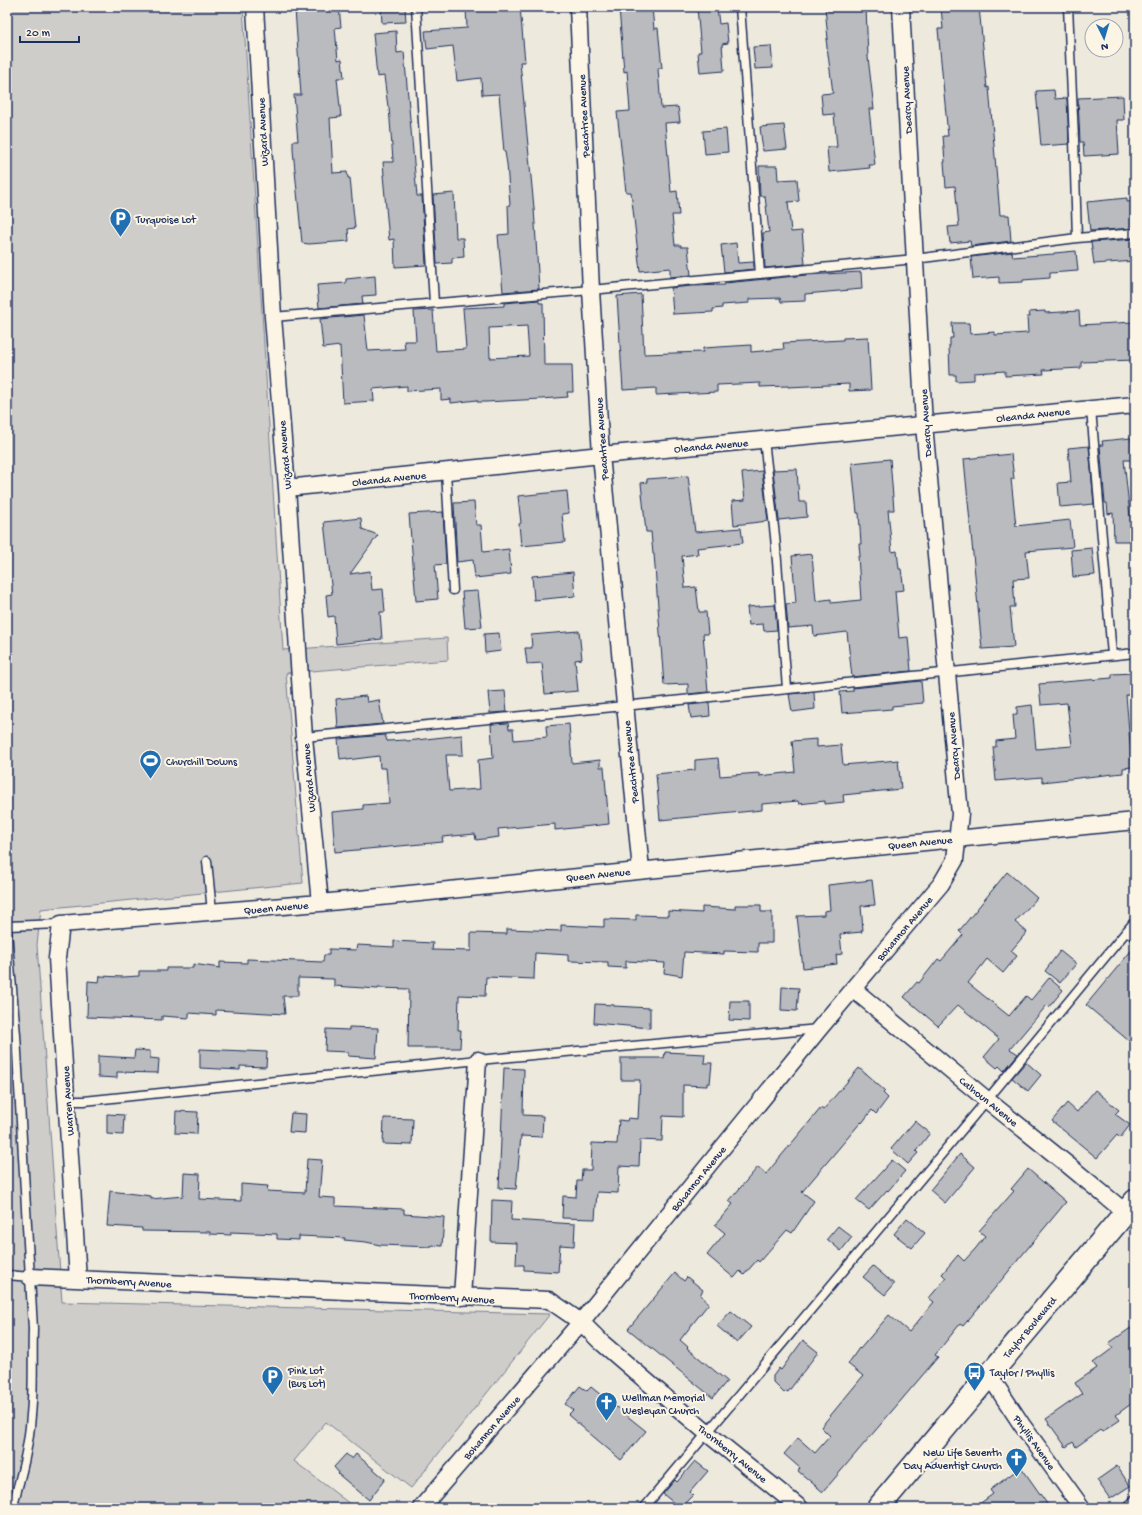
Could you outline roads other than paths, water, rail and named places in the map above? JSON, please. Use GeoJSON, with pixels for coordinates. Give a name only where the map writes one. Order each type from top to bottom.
{"type":"FeatureCollection","features":[{"type":"Feature","properties":{"kind":"main road","name":"Taylor Boulevard"},"geometry":{"type":"LineString","coordinates":[[878,1508],[1130,1207]]}},
{"type":"Feature","properties":{"kind":"street","name":"Wizard Avenue"},"geometry":{"type":"LineString","coordinates":[[255,7],[273,317],[287,488],[304,737],[320,903]]}},
{"type":"Feature","properties":{"kind":"street","name":"Peachtree Avenue"},"geometry":{"type":"LineString","coordinates":[[578,7],[601,455],[641,870]]}},
{"type":"Feature","properties":{"kind":"street","name":"Dearcy Avenue"},"geometry":{"type":"LineString","coordinates":[[901,7],[924,425],[960,814],[958,838]]}},
{"type":"Feature","properties":{"kind":"street","name":"Oleanda Avenue"},"geometry":{"type":"LineString","coordinates":[[287,488],[601,455],[1135,405]]}},
{"type":"Feature","properties":{"kind":"street","name":"Queen Avenue"},"geometry":{"type":"LineString","coordinates":[[61,924],[320,903],[1135,821]]}},
{"type":"Feature","properties":{"kind":"street","name":"Bohannon Avenue"},"geometry":{"type":"LineString","coordinates":[[421,1508],[581,1322],[819,1029],[941,884],[955,860],[958,838]]}},
{"type":"Feature","properties":{"kind":"street","name":"Warren Avenue"},"geometry":{"type":"LineString","coordinates":[[61,924],[57,958],[78,1279]]}},
{"type":"Feature","properties":{"kind":"street","name":"Calhoun Avenue"},"geometry":{"type":"LineString","coordinates":[[853,989],[1068,1165],[1130,1207]]}},
{"type":"Feature","properties":{"kind":"street"},"geometry":{"type":"LineString","coordinates":[[462,1297],[478,1060]]}},
{"type":"Feature","properties":{"kind":"street","name":"Thornberry Avenue"},"geometry":{"type":"LineString","coordinates":[[30,1276],[549,1300],[581,1322],[601,1342],[707,1433],[800,1508]]}},
{"type":"Feature","properties":{"kind":"street","name":"Phyllis Avenue"},"geometry":{"type":"LineString","coordinates":[[989,1375],[1022,1425],[1082,1508]]}},
{"type":"Feature","properties":{"kind":"lane"},"geometry":{"type":"LineString","coordinates":[[416,7],[434,303]]}},
{"type":"Feature","properties":{"kind":"lane"},"geometry":{"type":"LineString","coordinates":[[740,7],[760,274]]}},
{"type":"Feature","properties":{"kind":"lane"},"geometry":{"type":"LineString","coordinates":[[1068,7],[1077,238]]}},
{"type":"Feature","properties":{"kind":"lane"},"geometry":{"type":"LineString","coordinates":[[273,317],[592,290],[915,260],[1077,238],[1135,233]]}},
{"type":"Feature","properties":{"kind":"lane"},"geometry":{"type":"LineString","coordinates":[[1091,409],[1112,655]]}},
{"type":"Feature","properties":{"kind":"lane"},"geometry":{"type":"LineString","coordinates":[[764,440],[775,536],[787,688]]}},
{"type":"Feature","properties":{"kind":"lane"},"geometry":{"type":"LineString","coordinates":[[446,472],[453,590]]}},
{"type":"Feature","properties":{"kind":"lane"},"geometry":{"type":"LineString","coordinates":[[304,737],[624,706],[1135,653]]}},
{"type":"Feature","properties":{"kind":"lane"},"geometry":{"type":"LineString","coordinates":[[207,861],[212,912]]}},
{"type":"Feature","properties":{"kind":"lane"},"geometry":{"type":"LineString","coordinates":[[644,1508],[987,1100],[1135,921]]}},
{"type":"Feature","properties":{"kind":"lane"},"geometry":{"type":"LineString","coordinates":[[7,926],[61,924]]}},
{"type":"Feature","properties":{"kind":"lane"},"geometry":{"type":"LineString","coordinates":[[1127,930],[1135,937]]}},
{"type":"Feature","properties":{"kind":"lane"},"geometry":{"type":"LineString","coordinates":[[7,931],[16,1035],[33,1329],[31,1416],[23,1467],[12,1508]]}},
{"type":"Feature","properties":{"kind":"lane"},"geometry":{"type":"LineString","coordinates":[[67,1101],[84,1101],[478,1060],[819,1029]]}},
{"type":"Feature","properties":{"kind":"lane"},"geometry":{"type":"LineString","coordinates":[[7,1275],[30,1276]]}},
{"type":"Feature","properties":{"kind":"lane"},"geometry":{"type":"LineString","coordinates":[[1128,1508],[1135,1499]]}},
{"type":"Feature","properties":{"kind":"place","name":"Turquoise Lot"},"geometry":{"type":"Point","coordinates":[120,238]}},
{"type":"Feature","properties":{"kind":"place","name":"Churchill Downs"},"geometry":{"type":"Point","coordinates":[151,780]}},
{"type":"Feature","properties":{"kind":"place","name":"Taylor / Phyllis"},"geometry":{"type":"Point","coordinates":[975,1392]}},
{"type":"Feature","properties":{"kind":"place","name":"Pink Lot (Bus Lot)"},"geometry":{"type":"Point","coordinates":[272,1396]}},
{"type":"Feature","properties":{"kind":"place","name":"Wellman Memorial Wesleyan Church"},"geometry":{"type":"Point","coordinates":[607,1422]}},
{"type":"Feature","properties":{"kind":"place","name":"New Life Seventh Day Adventist Church"},"geometry":{"type":"Point","coordinates":[1017,1478]}}]}
